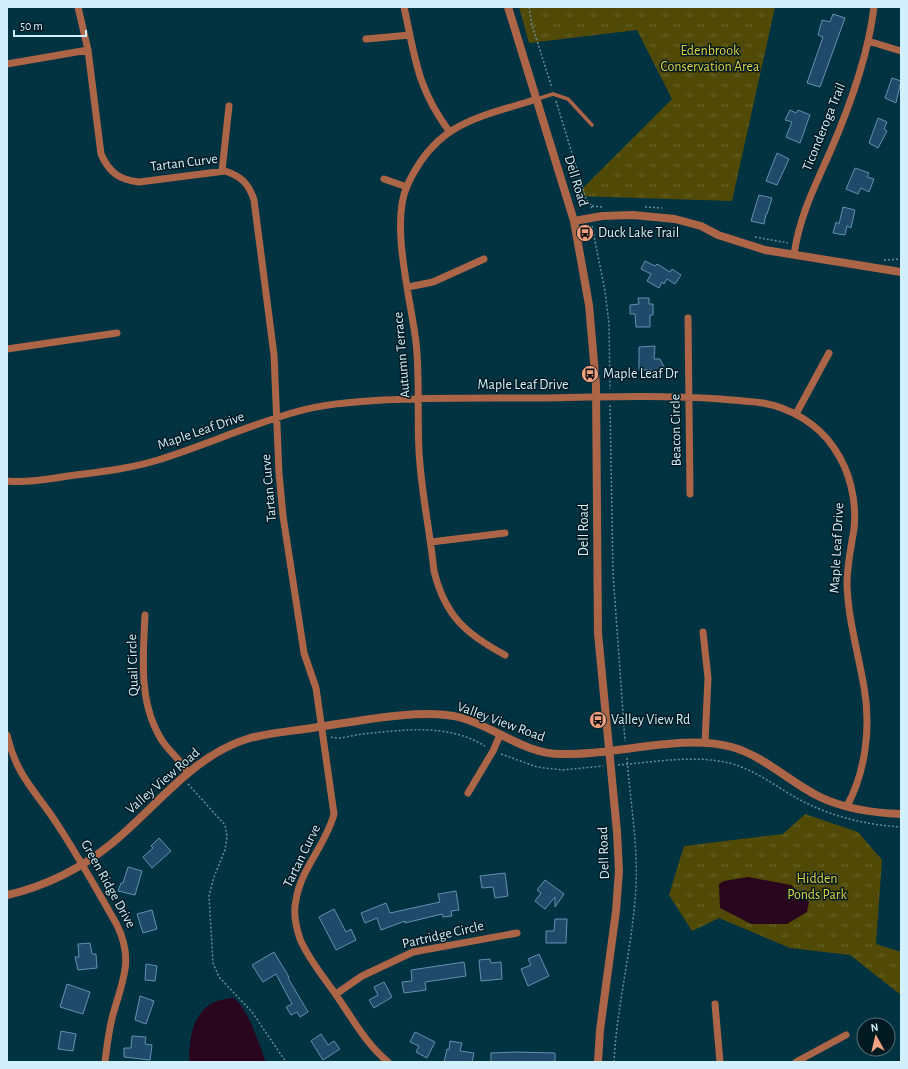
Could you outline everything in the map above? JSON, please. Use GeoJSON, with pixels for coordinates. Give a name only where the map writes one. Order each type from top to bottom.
{"type":"FeatureCollection","features":[{"type":"Feature","properties":{"kind":"street","name":"Tartan Curve"},"geometry":{"type":"LineString","coordinates":[[78,7],[88,50],[102,154],[106,166],[115,175],[126,180],[139,182],[222,171],[235,174],[244,181],[254,200],[274,355],[279,473],[283,516],[304,653],[316,688],[334,814],[330,830],[309,865],[301,882],[295,900],[295,919],[300,938],[308,955],[336,994],[363,1036],[378,1054],[388,1062]]}},
{"type":"Feature","properties":{"kind":"street"},"geometry":{"type":"LineString","coordinates":[[404,7],[417,69],[425,92],[437,115],[449,131]]}},
{"type":"Feature","properties":{"kind":"street","name":"Dell Road"},"geometry":{"type":"LineString","coordinates":[[508,7],[574,221],[589,305],[594,345],[596,397],[598,633],[608,751],[617,832],[619,871],[616,911],[600,1030],[598,1062]]}},
{"type":"Feature","properties":{"kind":"street","name":"Ticonderoga Trail"},"geometry":{"type":"LineString","coordinates":[[794,255],[806,204],[849,106],[868,41],[874,7]]}},
{"type":"Feature","properties":{"kind":"street"},"geometry":{"type":"LineString","coordinates":[[366,39],[410,34]]}},
{"type":"Feature","properties":{"kind":"street"},"geometry":{"type":"LineString","coordinates":[[868,41],[901,51]]}},
{"type":"Feature","properties":{"kind":"street"},"geometry":{"type":"LineString","coordinates":[[7,64],[88,50]]}},
{"type":"Feature","properties":{"kind":"street","name":"Autumn Terrace"},"geometry":{"type":"LineString","coordinates":[[505,655],[472,636],[458,622],[447,607],[438,589],[434,571],[419,453],[419,399],[416,342],[400,220],[407,187],[424,158],[449,131],[481,115],[537,99]]}},
{"type":"Feature","properties":{"kind":"street"},"geometry":{"type":"LineString","coordinates":[[222,171],[229,106]]}},
{"type":"Feature","properties":{"kind":"street"},"geometry":{"type":"LineString","coordinates":[[384,179],[407,187]]}},
{"type":"Feature","properties":{"kind":"street"},"geometry":{"type":"LineString","coordinates":[[574,221],[602,216],[633,215],[669,218],[701,226],[740,244],[794,255],[901,272]]}},
{"type":"Feature","properties":{"kind":"street"},"geometry":{"type":"LineString","coordinates":[[408,287],[433,282],[484,259]]}},
{"type":"Feature","properties":{"kind":"street","name":"Beacon Circle"},"geometry":{"type":"LineString","coordinates":[[688,318],[690,494]]}},
{"type":"Feature","properties":{"kind":"street"},"geometry":{"type":"LineString","coordinates":[[7,348],[117,333]]}},
{"type":"Feature","properties":{"kind":"street"},"geometry":{"type":"LineString","coordinates":[[796,414],[829,353]]}},
{"type":"Feature","properties":{"kind":"street","name":"Maple Leaf Drive"},"geometry":{"type":"LineString","coordinates":[[7,481],[38,480],[126,468],[157,460],[291,413],[326,406],[361,402],[419,399],[689,397],[764,403],[796,414],[820,431],[834,447],[844,466],[851,486],[854,507],[854,528],[848,561],[848,608],[865,690],[867,737],[863,761],[854,792],[847,806]]}},
{"type":"Feature","properties":{"kind":"street"},"geometry":{"type":"LineString","coordinates":[[431,542],[505,533]]}},
{"type":"Feature","properties":{"kind":"street","name":"Quail Circle"},"geometry":{"type":"LineString","coordinates":[[145,615],[143,676],[147,703],[154,723],[163,741],[186,776]]}},
{"type":"Feature","properties":{"kind":"street"},"geometry":{"type":"LineString","coordinates":[[702,632],[708,678],[705,743]]}},
{"type":"Feature","properties":{"kind":"street","name":"Valley View Road"},"geometry":{"type":"LineString","coordinates":[[7,895],[70,872],[82,864],[110,845],[203,762],[226,748],[250,738],[403,716],[440,714],[461,718],[481,725],[517,744],[538,751],[560,754],[690,743],[730,746],[764,760],[820,797],[847,806],[866,810],[901,814]]}},
{"type":"Feature","properties":{"kind":"street","name":"Green Ridge Drive"},"geometry":{"type":"LineString","coordinates":[[7,735],[11,754],[20,773],[59,826],[124,939],[127,954],[126,969],[107,1041],[105,1062]]}},
{"type":"Feature","properties":{"kind":"street"},"geometry":{"type":"LineString","coordinates":[[468,793],[493,751],[500,736]]}},
{"type":"Feature","properties":{"kind":"street","name":"Partridge Circle"},"geometry":{"type":"LineString","coordinates":[[336,994],[362,976],[414,952],[517,933]]}},
{"type":"Feature","properties":{"kind":"street"},"geometry":{"type":"LineString","coordinates":[[715,1004],[720,1062]]}},
{"type":"Feature","properties":{"kind":"street"},"geometry":{"type":"LineString","coordinates":[[796,1062],[846,1035]]}},
{"type":"Feature","properties":{"kind":"lane"},"geometry":{"type":"LineString","coordinates":[[537,99],[553,94],[568,99],[592,125]]}},
{"type":"Feature","properties":{"kind":"path"},"geometry":{"type":"LineString","coordinates":[[592,206],[605,207]]}},
{"type":"Feature","properties":{"kind":"path"},"geometry":{"type":"LineString","coordinates":[[638,207],[664,208]]}},
{"type":"Feature","properties":{"kind":"path"},"geometry":{"type":"LineString","coordinates":[[750,236],[796,245]]}},
{"type":"Feature","properties":{"kind":"path"},"geometry":{"type":"LineString","coordinates":[[880,260],[901,259]]}},
{"type":"Feature","properties":{"kind":"path"},"geometry":{"type":"LineString","coordinates":[[186,776],[225,825],[227,837],[225,850],[214,877],[209,896],[213,963],[219,977],[252,1012],[286,1062]]}},
{"type":"Feature","properties":{"kind":"green space","name":"Edenbrook Conservation Area"},"geometry":{"type":"Polygon","coordinates":[[[519,7],[775,7],[732,201],[575,196],[672,99],[637,30],[529,43],[519,7]]]}},
{"type":"Feature","properties":{"kind":"green space","name":"Hidden Ponds Park"},"geometry":{"type":"Polygon","coordinates":[[[805,814],[858,832],[882,860],[876,944],[901,952],[901,995],[850,955],[790,948],[719,918],[692,931],[669,895],[684,846],[783,834],[805,814]]]}},
{"type":"Feature","properties":{"kind":"shaded area"},"geometry":{"type":"Polygon","coordinates":[[[748,877],[791,885],[809,902],[807,912],[787,924],[751,924],[720,908],[719,884],[724,881],[748,877]]]}},
{"type":"Feature","properties":{"kind":"shaded area"},"geometry":{"type":"Polygon","coordinates":[[[233,998],[238,1002],[248,1017],[266,1062],[189,1062],[189,1050],[193,1028],[197,1019],[211,1004],[220,1000],[233,998]]]}},
{"type":"Feature","properties":{"kind":"building"},"geometry":{"type":"Polygon","coordinates":[[[833,14],[845,18],[820,87],[807,83],[823,37],[818,35],[822,20],[830,22],[833,14]]]}},
{"type":"Feature","properties":{"kind":"building"},"geometry":{"type":"Polygon","coordinates":[[[892,78],[901,81],[896,103],[885,98],[892,78]]]}},
{"type":"Feature","properties":{"kind":"building"},"geometry":{"type":"Polygon","coordinates":[[[790,110],[796,113],[798,110],[810,115],[800,143],[786,137],[792,122],[785,120],[790,110]]]}},
{"type":"Feature","properties":{"kind":"building"},"geometry":{"type":"Polygon","coordinates":[[[878,118],[887,122],[884,129],[887,131],[878,148],[869,143],[878,118]]]}},
{"type":"Feature","properties":{"kind":"building"},"geometry":{"type":"Polygon","coordinates":[[[777,153],[789,159],[777,185],[766,181],[777,153]]]}},
{"type":"Feature","properties":{"kind":"building"},"geometry":{"type":"Polygon","coordinates":[[[855,168],[869,173],[867,177],[874,179],[869,192],[861,188],[858,194],[846,189],[855,168]]]}},
{"type":"Feature","properties":{"kind":"building"},"geometry":{"type":"Polygon","coordinates":[[[759,195],[772,198],[764,224],[751,221],[759,195]]]}},
{"type":"Feature","properties":{"kind":"building"},"geometry":{"type":"Polygon","coordinates":[[[843,207],[855,210],[851,228],[847,226],[845,235],[833,233],[836,222],[839,224],[843,207]]]}},
{"type":"Feature","properties":{"kind":"building"},"geometry":{"type":"Polygon","coordinates":[[[645,261],[655,266],[657,264],[670,272],[672,269],[681,275],[675,284],[667,279],[664,284],[662,282],[659,288],[647,281],[651,274],[641,269],[645,261]]]}},
{"type":"Feature","properties":{"kind":"building"},"geometry":{"type":"Polygon","coordinates":[[[638,298],[649,298],[649,304],[653,304],[653,315],[650,315],[650,327],[636,327],[635,314],[630,314],[630,305],[639,304],[638,298]]]}},
{"type":"Feature","properties":{"kind":"building"},"geometry":{"type":"Polygon","coordinates":[[[655,346],[654,359],[660,359],[665,369],[655,375],[651,370],[639,370],[639,347],[655,346]]]}},
{"type":"Feature","properties":{"kind":"building"},"geometry":{"type":"Polygon","coordinates":[[[159,838],[171,851],[152,868],[143,857],[153,848],[151,846],[159,838]]]}},
{"type":"Feature","properties":{"kind":"building"},"geometry":{"type":"Polygon","coordinates":[[[128,867],[142,871],[135,895],[118,891],[121,883],[123,883],[128,867]]]}},
{"type":"Feature","properties":{"kind":"building"},"geometry":{"type":"Polygon","coordinates":[[[505,873],[508,896],[495,898],[493,887],[482,888],[480,876],[505,873]]]}},
{"type":"Feature","properties":{"kind":"building"},"geometry":{"type":"Polygon","coordinates":[[[545,880],[564,894],[555,907],[555,897],[545,909],[535,901],[541,893],[537,890],[545,880]]]}},
{"type":"Feature","properties":{"kind":"building"},"geometry":{"type":"Polygon","coordinates":[[[456,891],[459,910],[451,911],[452,916],[443,917],[442,914],[405,923],[405,921],[381,930],[377,918],[365,923],[361,913],[386,903],[390,913],[440,902],[438,894],[456,891]]]}},
{"type":"Feature","properties":{"kind":"building"},"geometry":{"type":"Polygon","coordinates":[[[334,909],[346,932],[351,929],[356,940],[336,950],[319,917],[334,909]]]}},
{"type":"Feature","properties":{"kind":"building"},"geometry":{"type":"Polygon","coordinates":[[[152,910],[157,929],[143,933],[137,914],[152,910]]]}},
{"type":"Feature","properties":{"kind":"building"},"geometry":{"type":"Polygon","coordinates":[[[555,919],[567,919],[566,943],[546,943],[546,931],[554,931],[555,919]]]}},
{"type":"Feature","properties":{"kind":"building"},"geometry":{"type":"Polygon","coordinates":[[[90,943],[92,954],[96,954],[97,968],[78,970],[75,957],[79,957],[78,944],[90,943]]]}},
{"type":"Feature","properties":{"kind":"building"},"geometry":{"type":"Polygon","coordinates":[[[274,952],[308,1012],[300,1017],[297,1012],[291,1015],[286,1007],[292,1004],[276,974],[263,982],[252,965],[274,952]]]}},
{"type":"Feature","properties":{"kind":"building"},"geometry":{"type":"Polygon","coordinates":[[[539,954],[549,976],[528,986],[521,969],[531,965],[528,959],[539,954]]]}},
{"type":"Feature","properties":{"kind":"building"},"geometry":{"type":"Polygon","coordinates":[[[490,959],[491,963],[501,962],[502,979],[481,981],[479,960],[490,959]]]}},
{"type":"Feature","properties":{"kind":"building"},"geometry":{"type":"Polygon","coordinates":[[[464,962],[466,976],[425,982],[426,990],[404,993],[402,982],[412,981],[411,970],[464,962]]]}},
{"type":"Feature","properties":{"kind":"building"},"geometry":{"type":"Polygon","coordinates":[[[146,964],[157,966],[155,981],[145,980],[146,964]]]}},
{"type":"Feature","properties":{"kind":"building"},"geometry":{"type":"Polygon","coordinates":[[[384,982],[392,997],[374,1008],[369,1000],[378,995],[374,987],[384,982]]]}},
{"type":"Feature","properties":{"kind":"building"},"geometry":{"type":"Polygon","coordinates":[[[67,984],[90,992],[83,1014],[60,1007],[67,984]]]}},
{"type":"Feature","properties":{"kind":"building"},"geometry":{"type":"Polygon","coordinates":[[[140,996],[154,1001],[146,1024],[135,1020],[140,996]]]}},
{"type":"Feature","properties":{"kind":"building"},"geometry":{"type":"Polygon","coordinates":[[[61,1031],[76,1034],[73,1051],[58,1049],[61,1031]]]}},
{"type":"Feature","properties":{"kind":"building"},"geometry":{"type":"Polygon","coordinates":[[[415,1032],[435,1042],[427,1058],[416,1052],[419,1046],[410,1042],[415,1032]]]}},
{"type":"Feature","properties":{"kind":"building"},"geometry":{"type":"Polygon","coordinates":[[[321,1034],[328,1045],[334,1041],[340,1049],[323,1060],[311,1041],[321,1034]]]}},
{"type":"Feature","properties":{"kind":"building"},"geometry":{"type":"Polygon","coordinates":[[[132,1036],[146,1037],[145,1044],[152,1045],[150,1060],[124,1057],[124,1048],[131,1048],[132,1036]]]}},
{"type":"Feature","properties":{"kind":"building"},"geometry":{"type":"Polygon","coordinates":[[[450,1041],[462,1043],[460,1051],[474,1053],[472,1062],[444,1062],[447,1049],[449,1050],[450,1041]]]}},
{"type":"Feature","properties":{"kind":"building"},"geometry":{"type":"Polygon","coordinates":[[[491,1053],[555,1053],[555,1062],[491,1062],[491,1053]]]}},
{"type":"Feature","properties":{"kind":"place","name":"Duck Lake Trail"},"geometry":{"type":"Point","coordinates":[585,233]}},
{"type":"Feature","properties":{"kind":"place","name":"Maple Leaf Dr"},"geometry":{"type":"Point","coordinates":[590,374]}},
{"type":"Feature","properties":{"kind":"place","name":"Valley View Rd"},"geometry":{"type":"Point","coordinates":[598,720]}}]}
